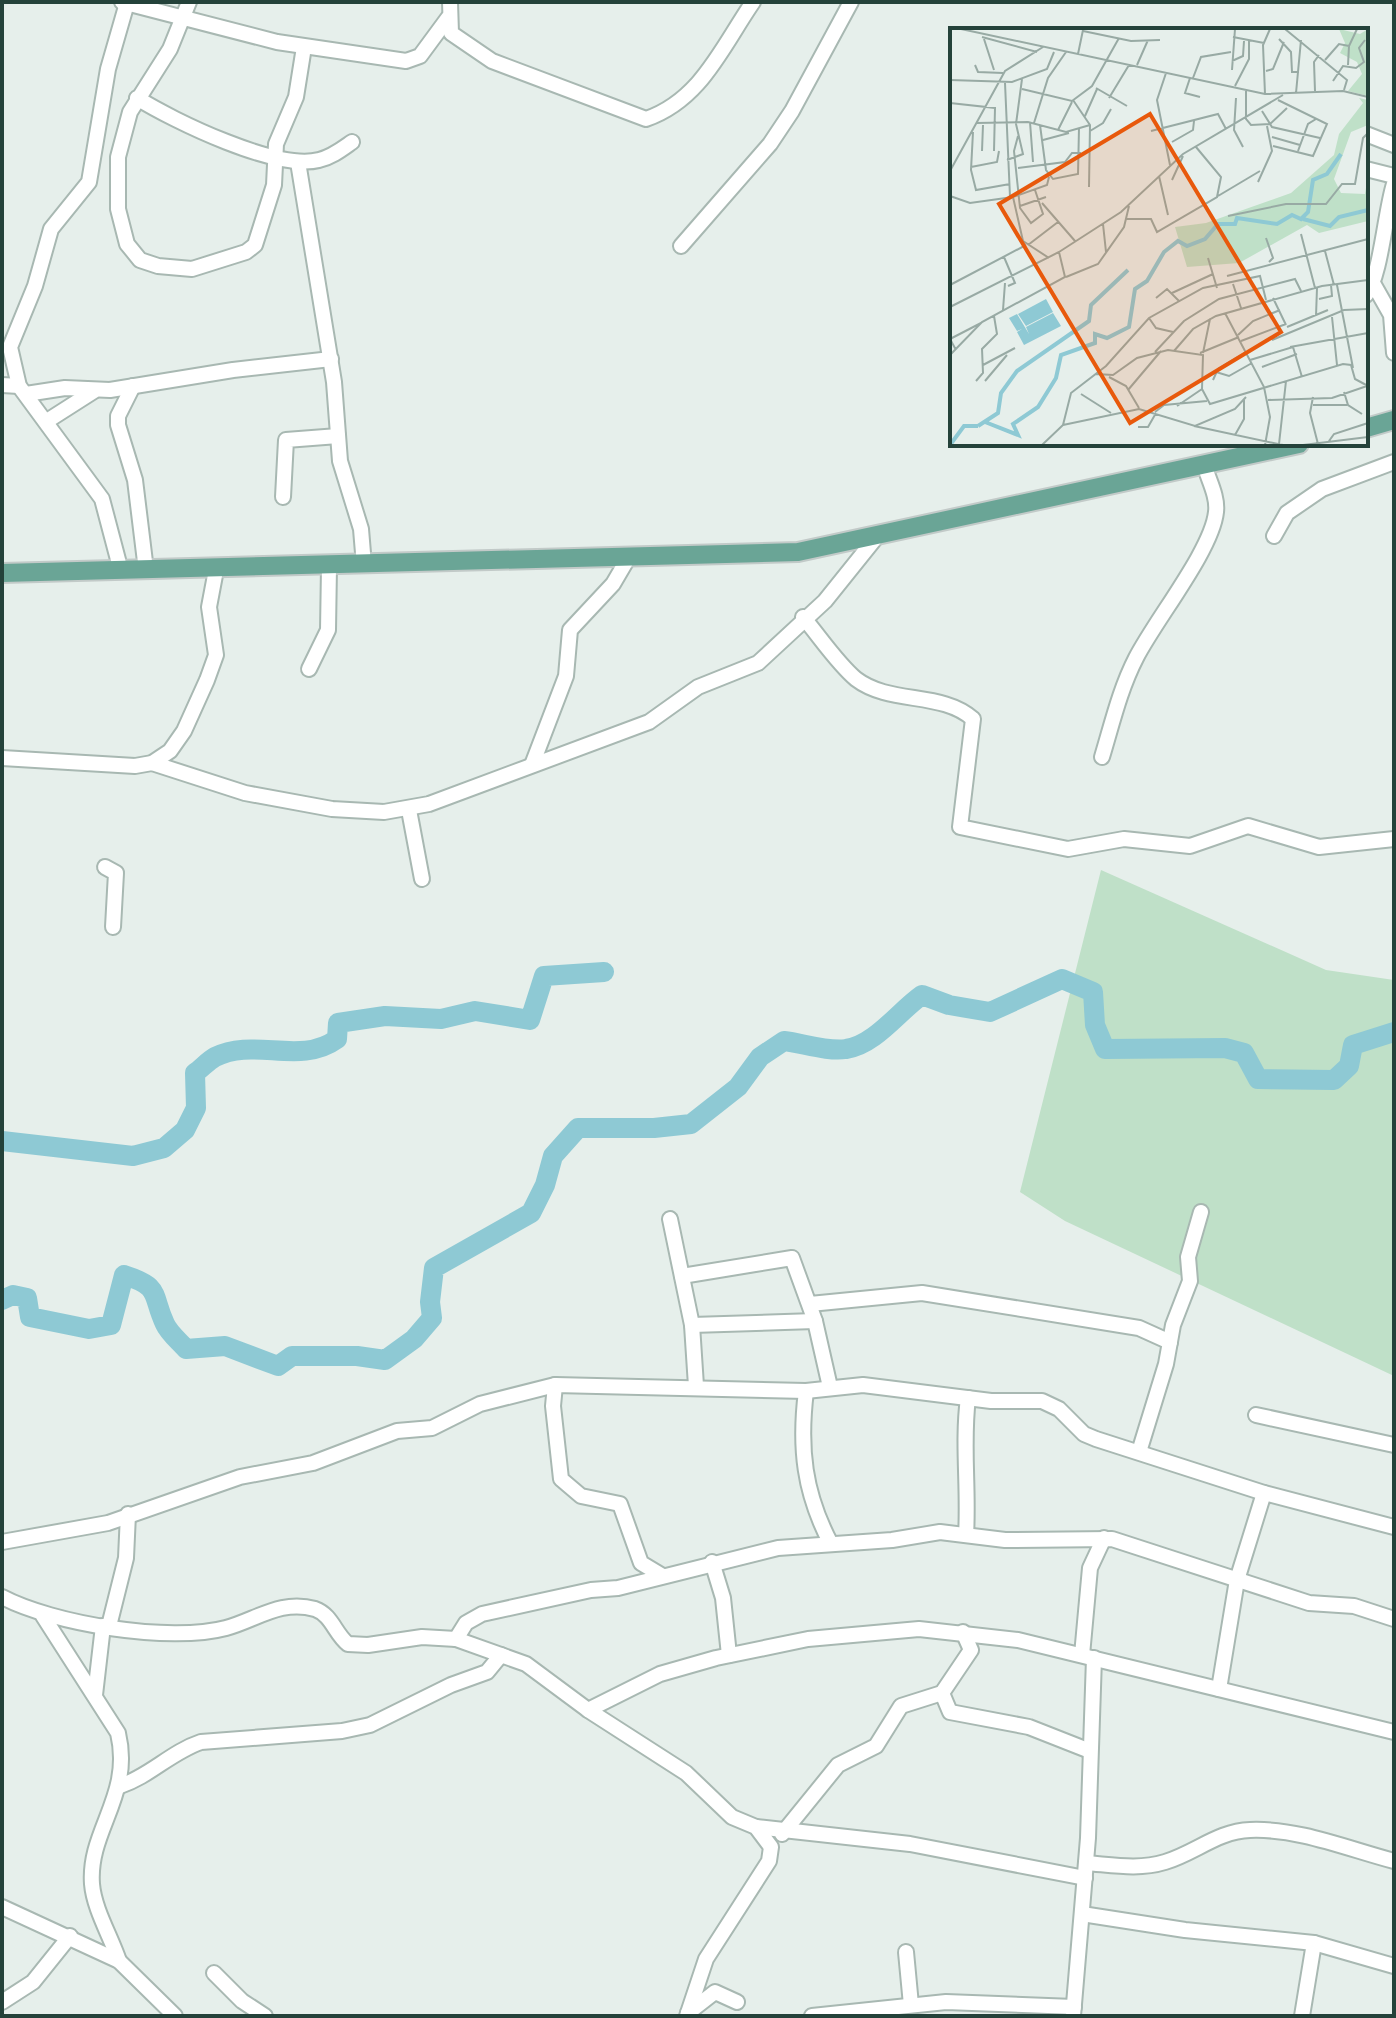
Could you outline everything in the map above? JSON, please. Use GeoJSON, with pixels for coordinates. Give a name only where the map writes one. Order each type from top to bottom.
{"type":"FeatureCollection","features":[{"type":"Feature","properties":{"kind":"main road"},"geometry":{"type":"LineString","coordinates":[[1368,427],[1394,420]]}},
{"type":"Feature","properties":{"kind":"main road"},"geometry":{"type":"LineString","coordinates":[[2,573],[329,567],[630,555],[717,557],[798,552],[1290,446]]}},
{"type":"Feature","properties":{"kind":"street"},"geometry":{"type":"LineString","coordinates":[[450,2],[448,18],[451,33],[492,61],[646,119],[684,99],[708,75],[753,2]]}},
{"type":"Feature","properties":{"kind":"street"},"geometry":{"type":"LineString","coordinates":[[681,246],[770,144],[799,99],[851,2]]}},
{"type":"Feature","properties":{"kind":"street"},"geometry":{"type":"LineString","coordinates":[[121,571],[102,499],[22,390],[11,357],[12,335],[35,286],[51,229],[89,182],[108,69],[125,3],[186,9],[304,47],[414,61],[448,18]]}},
{"type":"Feature","properties":{"kind":"street"},"geometry":{"type":"LineString","coordinates":[[186,9],[170,49],[137,98],[125,130],[115,186],[127,244],[140,260],[158,266],[192,269],[246,252],[255,245],[274,185],[276,144],[296,97],[304,47]]}},
{"type":"Feature","properties":{"kind":"street"},"geometry":{"type":"LineString","coordinates":[[137,98],[174,120],[298,162],[317,161],[352,142]]}},
{"type":"Feature","properties":{"kind":"street"},"geometry":{"type":"LineString","coordinates":[[1368,135],[1394,145]]}},
{"type":"Feature","properties":{"kind":"street"},"geometry":{"type":"LineString","coordinates":[[298,162],[331,359],[344,480],[361,529],[364,565]]}},
{"type":"Feature","properties":{"kind":"street"},"geometry":{"type":"LineString","coordinates":[[1368,170],[1394,176]]}},
{"type":"Feature","properties":{"kind":"street"},"geometry":{"type":"LineString","coordinates":[[1394,184],[1385,211],[1370,290],[1391,315],[1394,353]]}},
{"type":"Feature","properties":{"kind":"street"},"geometry":{"type":"LineString","coordinates":[[2,385],[22,390],[65,388],[94,391],[331,359]]}},
{"type":"Feature","properties":{"kind":"street"},"geometry":{"type":"LineString","coordinates":[[133,386],[122,407],[118,425],[135,480],[146,570]]}},
{"type":"Feature","properties":{"kind":"street"},"geometry":{"type":"LineString","coordinates":[[47,421],[94,391]]}},
{"type":"Feature","properties":{"kind":"street"},"geometry":{"type":"LineString","coordinates":[[283,497],[286,440],[338,436]]}},
{"type":"Feature","properties":{"kind":"street"},"geometry":{"type":"LineString","coordinates":[[1274,536],[1287,513],[1322,489],[1394,462]]}},
{"type":"Feature","properties":{"kind":"street"},"geometry":{"type":"LineString","coordinates":[[1102,757],[1125,680],[1163,610],[1206,543],[1213,525],[1214,496],[1204,464]]}},
{"type":"Feature","properties":{"kind":"street"},"geometry":{"type":"LineString","coordinates":[[152,763],[260,796],[332,809],[409,810],[514,775],[532,765],[649,722],[698,687],[758,663],[803,617],[825,601],[878,535]]}},
{"type":"Feature","properties":{"kind":"street"},"geometry":{"type":"LineString","coordinates":[[532,765],[566,676],[570,630],[613,584],[630,555]]}},
{"type":"Feature","properties":{"kind":"street"},"geometry":{"type":"LineString","coordinates":[[309,669],[328,630],[329,567]]}},
{"type":"Feature","properties":{"kind":"street"},"geometry":{"type":"LineString","coordinates":[[2,758],[135,766],[152,763],[170,751],[184,731],[216,655],[209,607],[216,570]]}},
{"type":"Feature","properties":{"kind":"street"},"geometry":{"type":"LineString","coordinates":[[803,617],[856,679],[913,700],[953,706],[973,719],[960,827],[1068,849],[1124,839],[1190,846],[1248,826],[1319,847],[1394,839]]}},
{"type":"Feature","properties":{"kind":"street"},"geometry":{"type":"LineString","coordinates":[[409,810],[422,879]]}},
{"type":"Feature","properties":{"kind":"street"},"geometry":{"type":"LineString","coordinates":[[105,867],[116,873],[109,900],[113,927]]}},
{"type":"Feature","properties":{"kind":"street"},"geometry":{"type":"LineString","coordinates":[[1139,1452],[1190,1281],[1188,1257],[1201,1212]]}},
{"type":"Feature","properties":{"kind":"street"},"geometry":{"type":"LineString","coordinates":[[670,1219],[692,1325],[696,1386]]}},
{"type":"Feature","properties":{"kind":"street"},"geometry":{"type":"LineString","coordinates":[[682,1276],[788,1257],[794,1261],[815,1321],[830,1387]]}},
{"type":"Feature","properties":{"kind":"street"},"geometry":{"type":"LineString","coordinates":[[810,1304],[933,1294],[1139,1328],[1170,1342]]}},
{"type":"Feature","properties":{"kind":"street"},"geometry":{"type":"LineString","coordinates":[[692,1325],[815,1321]]}},
{"type":"Feature","properties":{"kind":"street"},"geometry":{"type":"LineString","coordinates":[[555,1385],[553,1406],[561,1479],[581,1496],[620,1504],[641,1563],[661,1575]]}},
{"type":"Feature","properties":{"kind":"street"},"geometry":{"type":"LineString","coordinates":[[2,1542],[69,1532],[240,1477],[313,1463],[397,1431],[432,1428],[480,1404],[555,1385],[806,1391],[830,1387],[895,1387],[968,1398],[1049,1403],[1089,1437],[1264,1493],[1394,1527]]}},
{"type":"Feature","properties":{"kind":"street"},"geometry":{"type":"LineString","coordinates":[[806,1391],[801,1447],[803,1467],[811,1501],[831,1544]]}},
{"type":"Feature","properties":{"kind":"street"},"geometry":{"type":"LineString","coordinates":[[966,1535],[969,1487],[964,1440],[968,1398]]}},
{"type":"Feature","properties":{"kind":"street"},"geometry":{"type":"LineString","coordinates":[[1256,1415],[1394,1445]]}},
{"type":"Feature","properties":{"kind":"street"},"geometry":{"type":"LineString","coordinates":[[1219,1689],[1237,1580],[1264,1493]]}},
{"type":"Feature","properties":{"kind":"street"},"geometry":{"type":"LineString","coordinates":[[95,1695],[106,1626],[126,1558],[128,1514]]}},
{"type":"Feature","properties":{"kind":"street"},"geometry":{"type":"LineString","coordinates":[[456,1639],[466,1623],[482,1614],[591,1590],[618,1588],[712,1562],[778,1548],[930,1533],[1005,1540],[1104,1538],[1126,1542],[1309,1603],[1354,1606],[1394,1619]]}},
{"type":"Feature","properties":{"kind":"street"},"geometry":{"type":"LineString","coordinates":[[812,2016],[946,2002],[1074,2012],[1090,1751],[1090,1568],[1104,1538]]}},
{"type":"Feature","properties":{"kind":"street"},"geometry":{"type":"LineString","coordinates":[[712,1562],[723,1598],[729,1655]]}},
{"type":"Feature","properties":{"kind":"street"},"geometry":{"type":"LineString","coordinates":[[2,1597],[43,1616],[142,1631],[226,1628],[286,1607],[323,1612],[348,1644],[368,1645],[422,1637],[456,1639],[501,1655],[549,1678],[588,1710],[686,1773],[732,1817],[756,1827],[910,1844],[1085,1870],[1151,1865],[1182,1856],[1219,1836],[1252,1829],[1312,1839],[1394,1861]]}},
{"type":"Feature","properties":{"kind":"street"},"geometry":{"type":"LineString","coordinates":[[43,1616],[118,1733],[123,1765],[120,1786],[97,1851],[92,1884],[119,1961]]}},
{"type":"Feature","properties":{"kind":"street"},"geometry":{"type":"LineString","coordinates":[[588,1710],[660,1674],[729,1655],[808,1639],[919,1629],[963,1632],[1088,1657],[1394,1732]]}},
{"type":"Feature","properties":{"kind":"street"},"geometry":{"type":"LineString","coordinates":[[687,2015],[706,1959],[769,1861],[771,1847],[838,1765],[876,1746],[901,1706],[942,1693],[971,1650],[963,1632]]}},
{"type":"Feature","properties":{"kind":"street"},"geometry":{"type":"LineString","coordinates":[[120,1786],[140,1779],[201,1742],[282,1733],[342,1731],[370,1725],[451,1685],[487,1672],[501,1655]]}},
{"type":"Feature","properties":{"kind":"street"},"geometry":{"type":"LineString","coordinates":[[942,1693],[950,1712],[1029,1727],[1090,1751]]}},
{"type":"Feature","properties":{"kind":"street"},"geometry":{"type":"LineString","coordinates":[[123,1765],[157,1766]]}},
{"type":"Feature","properties":{"kind":"street"},"geometry":{"type":"LineString","coordinates":[[756,1827],[771,1847]]}},
{"type":"Feature","properties":{"kind":"street"},"geometry":{"type":"LineString","coordinates":[[2,1907],[119,1961],[175,2016]]}},
{"type":"Feature","properties":{"kind":"street"},"geometry":{"type":"LineString","coordinates":[[1082,1914],[1185,1930],[1314,1943],[1394,1966]]}},
{"type":"Feature","properties":{"kind":"street"},"geometry":{"type":"LineString","coordinates":[[2,2002],[33,1982],[70,1936]]}},
{"type":"Feature","properties":{"kind":"street"},"geometry":{"type":"LineString","coordinates":[[1302,2016],[1314,1943]]}},
{"type":"Feature","properties":{"kind":"street"},"geometry":{"type":"LineString","coordinates":[[906,1952],[911,2005]]}},
{"type":"Feature","properties":{"kind":"street"},"geometry":{"type":"LineString","coordinates":[[214,1973],[242,2001],[265,2016]]}},
{"type":"Feature","properties":{"kind":"street"},"geometry":{"type":"LineString","coordinates":[[687,2015],[715,1992],[737,2002]]}},
{"type":"Feature","properties":{"kind":"green space"},"geometry":{"type":"Polygon","coordinates":[[[1101,870],[1326,970],[1394,980],[1394,1376],[1065,1221],[1020,1192],[1101,870]]]}},
{"type":"Feature","properties":{"kind":"waterway"},"geometry":{"type":"LineString","coordinates":[[2,1141],[133,1156],[164,1148],[185,1130],[196,1108],[195,1073],[215,1057],[245,1050],[292,1051],[323,1047],[337,1039],[338,1023],[385,1016],[441,1019],[475,1011],[530,1020],[544,976],[604,972]]}},
{"type":"Feature","properties":{"kind":"waterway"},"geometry":{"type":"LineString","coordinates":[[2,1300],[13,1295],[27,1298],[30,1317],[89,1329],[111,1325],[124,1275],[150,1288],[167,1327],[186,1349],[225,1346],[278,1366],[292,1356],[357,1356],[385,1360],[414,1339],[432,1318],[430,1302],[434,1268],[531,1213],[545,1185],[553,1156],[578,1128],[654,1128],[691,1124],[738,1087],[760,1057],[784,1041],[831,1049],[857,1046],[877,1034],[922,995],[949,1005],[990,1012],[1062,979],[1093,992],[1095,1025],[1105,1049],[1225,1048],[1244,1053],[1258,1079],[1334,1080],[1349,1066],[1353,1045],[1394,1032]]}}]}
